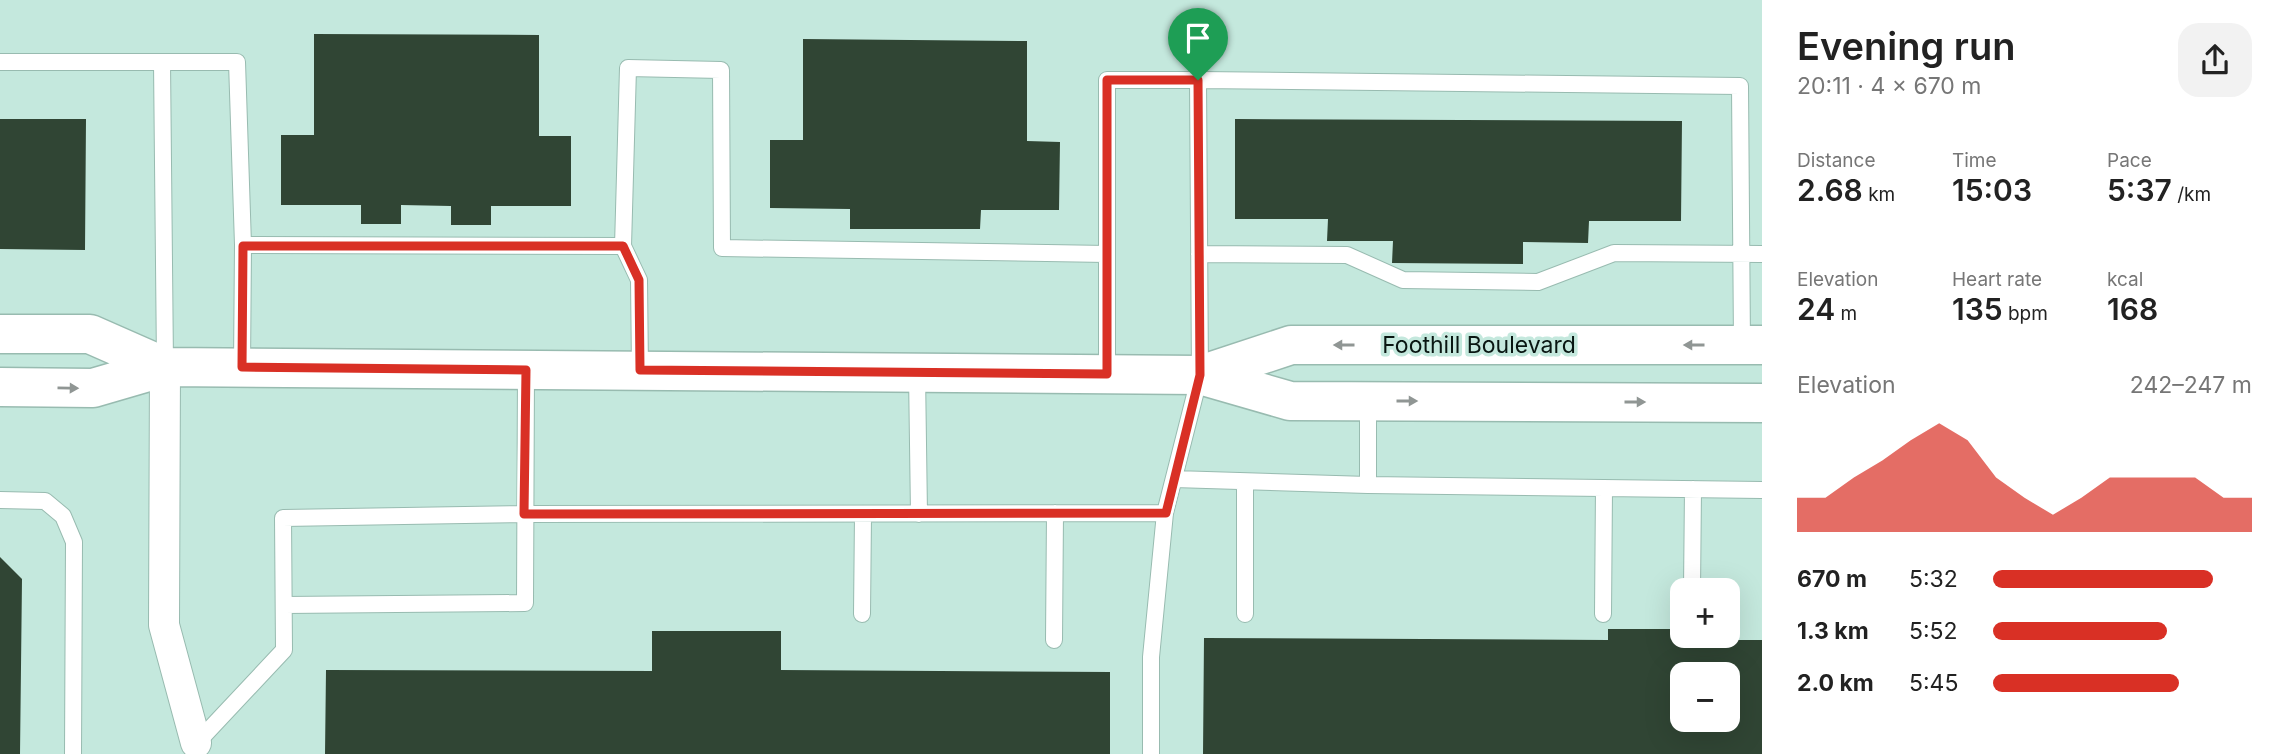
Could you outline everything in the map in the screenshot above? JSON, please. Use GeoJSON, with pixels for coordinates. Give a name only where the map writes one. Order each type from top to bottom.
{"type":"FeatureCollection","features":[{"type":"Feature","properties":{"kind":"main road","name":"Foothill Boulevard"},"geometry":{"type":"LineString","coordinates":[[0,334],[90,334],[164,367]]}},
{"type":"Feature","properties":{"kind":"main road","name":"Foothill Boulevard"},"geometry":{"type":"LineString","coordinates":[[1200,375],[1292,345],[1752,345]]}},
{"type":"Feature","properties":{"kind":"main road","name":"Foothill Boulevard"},"geometry":{"type":"LineString","coordinates":[[0,387],[93,388],[164,367],[640,370],[1200,375],[1290,401],[1762,402]]}},
{"type":"Feature","properties":{"kind":"street"},"geometry":{"type":"LineString","coordinates":[[164,367],[164,625],[195,751]]}},
{"type":"Feature","properties":{"kind":"lane"},"geometry":{"type":"LineString","coordinates":[[0,62],[237,62],[243,246],[242,367]]}},
{"type":"Feature","properties":{"kind":"lane"},"geometry":{"type":"LineString","coordinates":[[162,62],[164,367]]}},
{"type":"Feature","properties":{"kind":"lane"},"geometry":{"type":"LineString","coordinates":[[640,370],[639,280],[623,246],[628,68],[721,70],[722,248],[1107,254]]}},
{"type":"Feature","properties":{"kind":"lane"},"geometry":{"type":"LineString","coordinates":[[1107,374],[1107,80],[1740,86],[1742,254],[1752,345]]}},
{"type":"Feature","properties":{"kind":"lane"},"geometry":{"type":"LineString","coordinates":[[1151,754],[1152,657],[1166,513],[1200,375],[1198,80]]}},
{"type":"Feature","properties":{"kind":"lane"},"geometry":{"type":"LineString","coordinates":[[243,246],[623,246]]}},
{"type":"Feature","properties":{"kind":"lane"},"geometry":{"type":"LineString","coordinates":[[1199,254],[1347,255],[1403,280],[1538,282],[1614,253],[1762,254]]}},
{"type":"Feature","properties":{"kind":"lane"},"geometry":{"type":"LineString","coordinates":[[284,605],[525,603],[526,370]]}},
{"type":"Feature","properties":{"kind":"lane"},"geometry":{"type":"LineString","coordinates":[[917,373],[919,514]]}},
{"type":"Feature","properties":{"kind":"lane"},"geometry":{"type":"LineString","coordinates":[[1368,401],[1368,485]]}},
{"type":"Feature","properties":{"kind":"lane"},"geometry":{"type":"LineString","coordinates":[[1174,479],[1368,485],[1762,490]]}},
{"type":"Feature","properties":{"kind":"lane"},"geometry":{"type":"LineString","coordinates":[[1245,482],[1245,614]]}},
{"type":"Feature","properties":{"kind":"lane"},"geometry":{"type":"LineString","coordinates":[[1603,614],[1604,488]]}},
{"type":"Feature","properties":{"kind":"lane"},"geometry":{"type":"LineString","coordinates":[[1692,578],[1693,489]]}},
{"type":"Feature","properties":{"kind":"lane"},"geometry":{"type":"LineString","coordinates":[[0,500],[45,501],[63,516],[74,542],[73,754]]}},
{"type":"Feature","properties":{"kind":"lane"},"geometry":{"type":"LineString","coordinates":[[1054,640],[1055,513]]}},
{"type":"Feature","properties":{"kind":"lane"},"geometry":{"type":"LineString","coordinates":[[195,751],[284,650],[284,518],[524,514],[1166,513]]}},
{"type":"Feature","properties":{"kind":"lane"},"geometry":{"type":"LineString","coordinates":[[862,614],[863,515]]}},
{"type":"Feature","properties":{"kind":"building"},"geometry":{"type":"Polygon","coordinates":[[[314,34],[539,35],[539,136],[571,136],[571,206],[491,206],[491,225],[451,225],[451,206],[401,205],[401,224],[361,224],[361,205],[281,205],[281,135],[314,135],[314,34]]]}},
{"type":"Feature","properties":{"kind":"building"},"geometry":{"type":"Polygon","coordinates":[[[803,39],[1027,41],[1027,141],[1060,142],[1059,210],[981,210],[980,229],[850,229],[850,209],[770,208],[770,140],[803,140],[803,39]]]}},
{"type":"Feature","properties":{"kind":"building"},"geometry":{"type":"Polygon","coordinates":[[[0,119],[86,119],[85,250],[0,249],[0,119]]]}},
{"type":"Feature","properties":{"kind":"building"},"geometry":{"type":"Polygon","coordinates":[[[1235,119],[1682,121],[1681,221],[1589,221],[1588,243],[1523,242],[1523,264],[1392,263],[1393,241],[1327,241],[1328,219],[1235,219],[1235,119]]]}},
{"type":"Feature","properties":{"kind":"building"},"geometry":{"type":"Polygon","coordinates":[[[0,557],[22,579],[20,754],[0,754],[0,557]]]}},
{"type":"Feature","properties":{"kind":"building"},"geometry":{"type":"Polygon","coordinates":[[[1608,629],[1670,629],[1670,648],[1740,648],[1740,640],[1762,640],[1762,754],[1203,754],[1204,638],[1608,640],[1608,629]]]}},
{"type":"Feature","properties":{"kind":"building"},"geometry":{"type":"Polygon","coordinates":[[[652,631],[781,631],[781,670],[1110,672],[1110,754],[325,754],[326,670],[652,671],[652,631]]]}},
{"type":"Feature","properties":{"kind":"route"},"geometry":{"type":"LineString","coordinates":[[1107,80],[1198,80],[1200,375],[1166,513],[524,514],[526,370],[242,367],[243,246],[623,246],[639,280],[640,370],[1107,374],[1107,80]]}}]}
